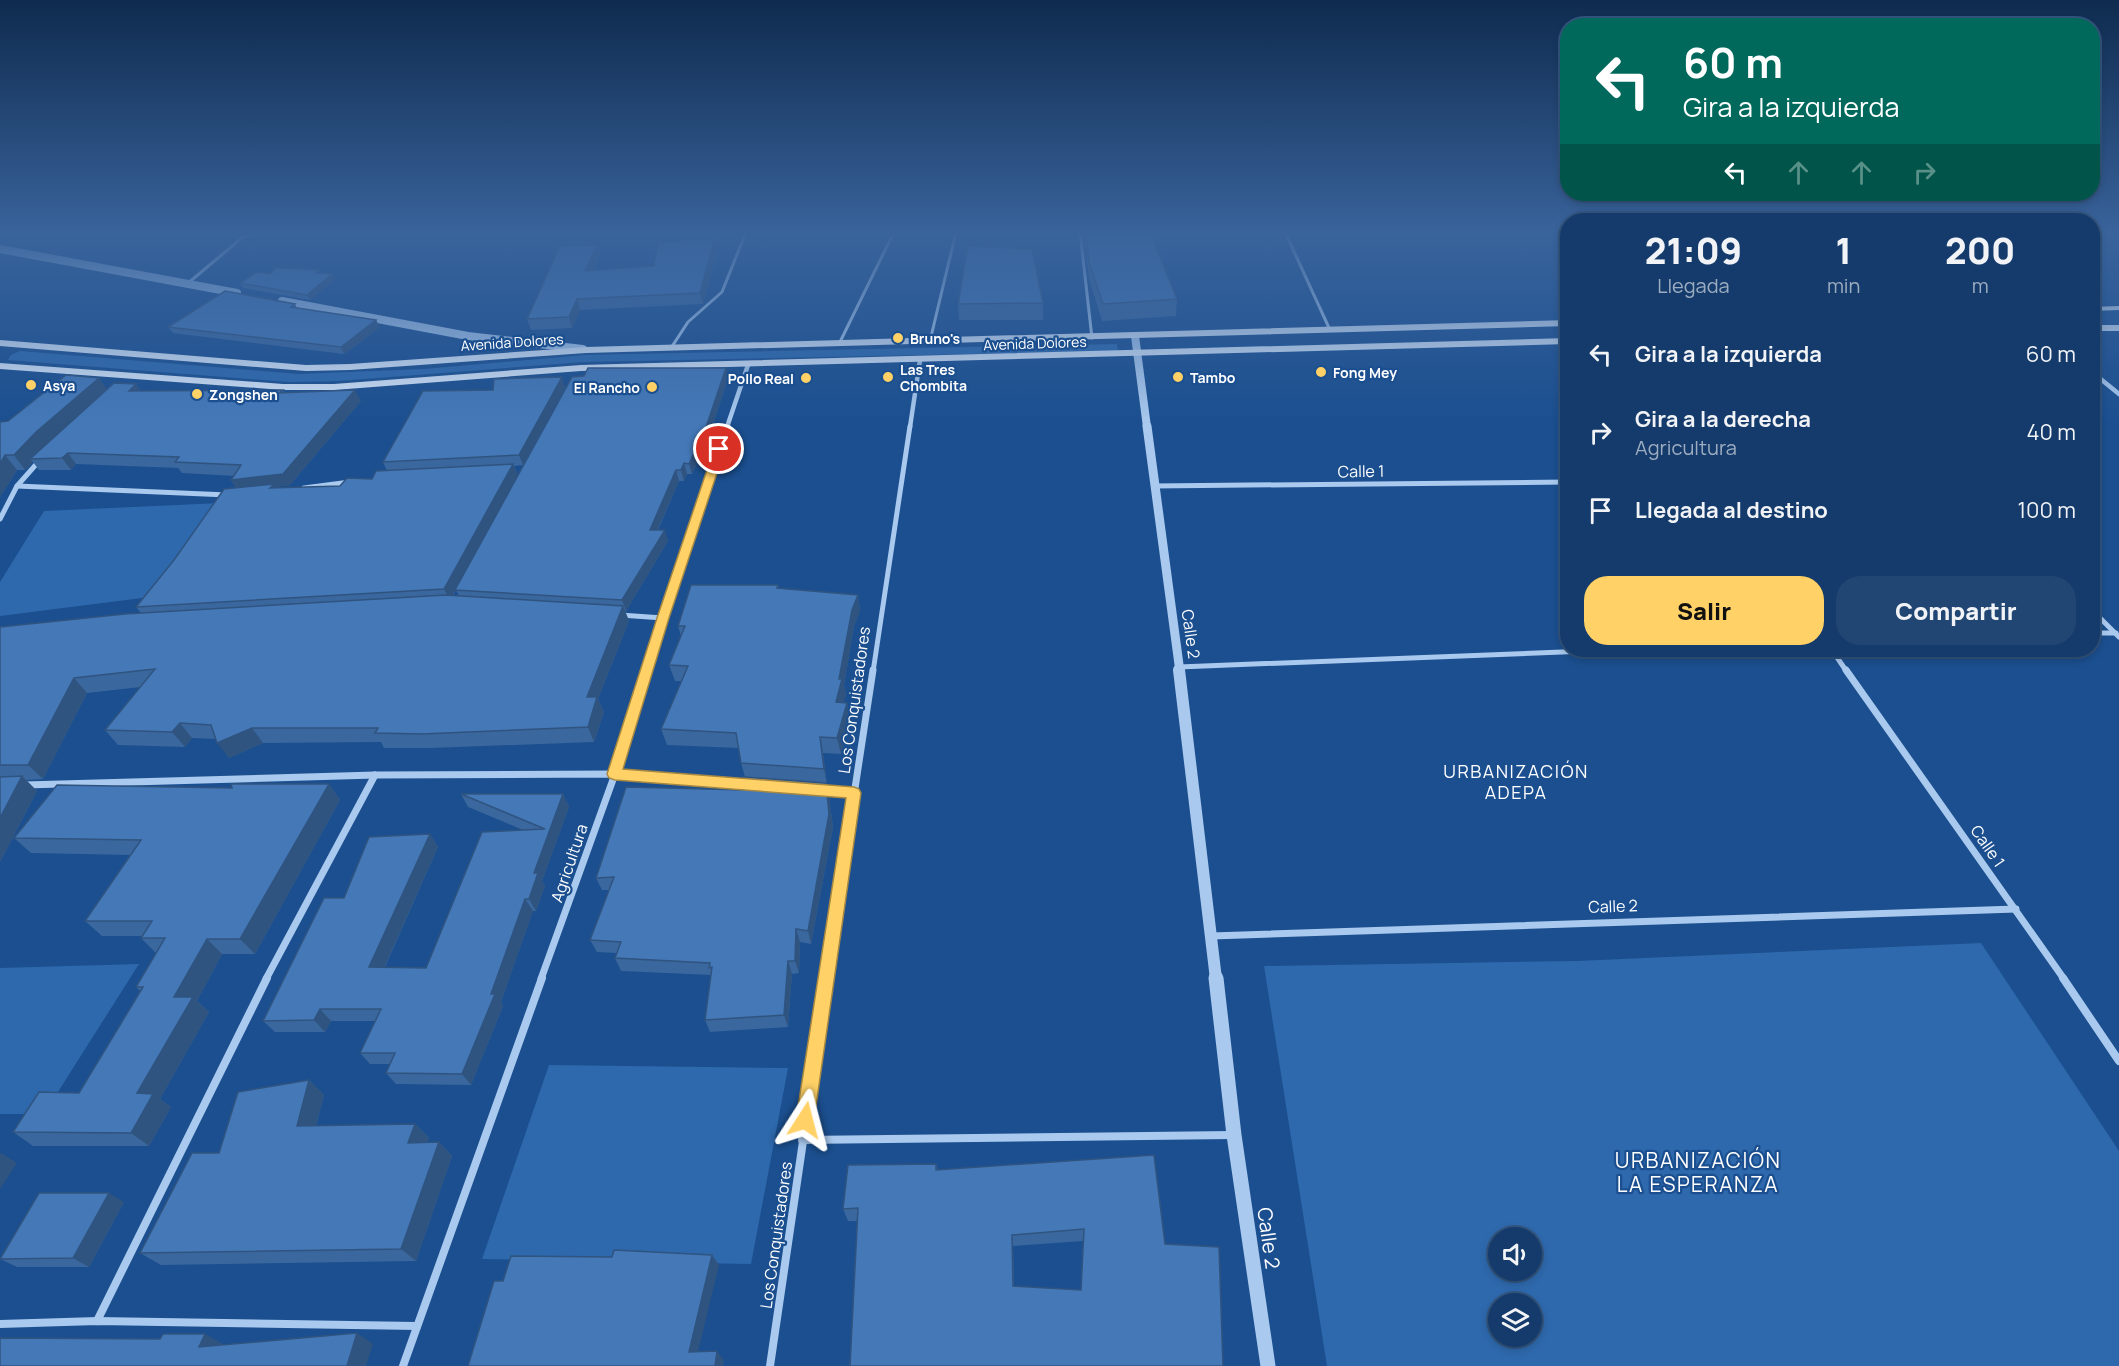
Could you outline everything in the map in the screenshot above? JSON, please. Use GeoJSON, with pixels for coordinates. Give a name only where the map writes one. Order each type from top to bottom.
{"type":"FeatureCollection","features":[{"type":"Feature","properties":{"kind":"main road"},"geometry":{"type":"LineString","coordinates":[[2100,309],[2119,308]]}},
{"type":"Feature","properties":{"kind":"main road","name":"Avenida Dolores"},"geometry":{"type":"LineString","coordinates":[[0,343],[306,368],[350,367],[586,350],[1092,338],[1560,323]]}},
{"type":"Feature","properties":{"kind":"main road"},"geometry":{"type":"LineString","coordinates":[[2100,328],[2119,328]]}},
{"type":"Feature","properties":{"kind":"main road","name":"Avenida Dolores"},"geometry":{"type":"LineString","coordinates":[[0,366],[283,387],[334,387],[581,368],[1560,341]]}},
{"type":"Feature","properties":{"kind":"street"},"geometry":{"type":"LineString","coordinates":[[269,299],[468,336],[586,350]]}},
{"type":"Feature","properties":{"kind":"street","name":"Calle 2"},"geometry":{"type":"LineString","coordinates":[[1135,336],[1179,667],[1234,1135],[1268,1366]]}},
{"type":"Feature","properties":{"kind":"street","name":"Los Conquistadores"},"geometry":{"type":"LineString","coordinates":[[770,1366],[920,360]]}},
{"type":"Feature","properties":{"kind":"street","name":"Agricultura"},"geometry":{"type":"LineString","coordinates":[[403,1366],[615,774],[663,618],[748,365]]}},
{"type":"Feature","properties":{"kind":"street"},"geometry":{"type":"LineString","coordinates":[[576,379],[581,368]]}},
{"type":"Feature","properties":{"kind":"street"},"geometry":{"type":"LineString","coordinates":[[126,383],[135,375]]}},
{"type":"Feature","properties":{"kind":"street"},"geometry":{"type":"LineString","coordinates":[[2100,379],[2119,394]]}},
{"type":"Feature","properties":{"kind":"street"},"geometry":{"type":"LineString","coordinates":[[0,519],[17,486],[43,458]]}},
{"type":"Feature","properties":{"kind":"street"},"geometry":{"type":"LineString","coordinates":[[299,488],[356,481]]}},
{"type":"Feature","properties":{"kind":"street","name":"Calle 1"},"geometry":{"type":"LineString","coordinates":[[1154,486],[1560,482]]}},
{"type":"Feature","properties":{"kind":"street"},"geometry":{"type":"LineString","coordinates":[[17,486],[230,495]]}},
{"type":"Feature","properties":{"kind":"street"},"geometry":{"type":"LineString","coordinates":[[607,614],[663,618]]}},
{"type":"Feature","properties":{"kind":"street"},"geometry":{"type":"LineString","coordinates":[[2100,617],[2118,634]]}},
{"type":"Feature","properties":{"kind":"street"},"geometry":{"type":"LineString","coordinates":[[2100,633],[2118,634]]}},
{"type":"Feature","properties":{"kind":"street"},"geometry":{"type":"LineString","coordinates":[[1179,667],[1560,652]]}},
{"type":"Feature","properties":{"kind":"street","name":"Calle 1"},"geometry":{"type":"LineString","coordinates":[[1837,657],[2016,909],[2119,1061]]}},
{"type":"Feature","properties":{"kind":"street"},"geometry":{"type":"LineString","coordinates":[[21,785],[375,775],[615,774],[763,786]]}},
{"type":"Feature","properties":{"kind":"street"},"geometry":{"type":"LineString","coordinates":[[97,1321],[277,957],[375,775]]}},
{"type":"Feature","properties":{"kind":"street"},"geometry":{"type":"LineString","coordinates":[[808,789],[854,793]]}},
{"type":"Feature","properties":{"kind":"street","name":"Calle 2"},"geometry":{"type":"LineString","coordinates":[[1212,936],[2016,909]]}},
{"type":"Feature","properties":{"kind":"street"},"geometry":{"type":"LineString","coordinates":[[802,1140],[1234,1135]]}},
{"type":"Feature","properties":{"kind":"street"},"geometry":{"type":"LineString","coordinates":[[0,1324],[97,1321],[417,1326]]}},
{"type":"Feature","properties":{"kind":"lane"},"geometry":{"type":"LineString","coordinates":[[671,348],[688,322],[718,296]]}},
{"type":"Feature","properties":{"kind":"lane"},"geometry":{"type":"LineString","coordinates":[[839,344],[863,296]]}},
{"type":"Feature","properties":{"kind":"lane"},"geometry":{"type":"LineString","coordinates":[[930,341],[941,296]]}},
{"type":"Feature","properties":{"kind":"lane"},"geometry":{"type":"LineString","coordinates":[[1087,296],[1092,338]]}},
{"type":"Feature","properties":{"kind":"lane"},"geometry":{"type":"LineString","coordinates":[[1314,296],[1330,330]]}},
{"type":"Feature","properties":{"kind":"shaded area"},"geometry":{"type":"Polygon","coordinates":[[[1117,344],[1118,351],[583,362],[338,381],[289,382],[8,360],[11,355],[20,351],[299,374],[424,369],[585,355],[1117,344]]]}},
{"type":"Feature","properties":{"kind":"shaded area"},"geometry":{"type":"Polygon","coordinates":[[[221,503],[150,597],[0,616],[0,582],[44,511],[221,503]]]}},
{"type":"Feature","properties":{"kind":"shaded area"},"geometry":{"type":"Polygon","coordinates":[[[1981,943],[2119,1151],[2119,1366],[1327,1366],[1264,966],[1577,961],[1981,943]]]}},
{"type":"Feature","properties":{"kind":"shaded area"},"geometry":{"type":"Polygon","coordinates":[[[139,964],[44,1114],[0,1114],[0,968],[139,964]]]}},
{"type":"Feature","properties":{"kind":"shaded area"},"geometry":{"type":"Polygon","coordinates":[[[549,1065],[788,1068],[751,1264],[482,1259],[549,1065]]]}},
{"type":"Feature","properties":{"kind":"building"},"geometry":{"type":"Polygon","coordinates":[[[217,296],[251,296],[295,304],[291,307],[376,320],[341,347],[168,327],[217,296]]]}},
{"type":"Feature","properties":{"kind":"building"},"geometry":{"type":"Polygon","coordinates":[[[538,296],[644,296],[577,299],[569,317],[527,319],[538,296]]]}},
{"type":"Feature","properties":{"kind":"building"},"geometry":{"type":"Polygon","coordinates":[[[959,296],[1042,296],[1043,303],[958,304],[959,296]]]}},
{"type":"Feature","properties":{"kind":"building"},"geometry":{"type":"Polygon","coordinates":[[[1100,296],[1176,296],[1177,299],[1103,304],[1100,296]]]}},
{"type":"Feature","properties":{"kind":"building"},"geometry":{"type":"Polygon","coordinates":[[[588,368],[726,368],[699,448],[696,448],[689,464],[684,463],[681,470],[676,470],[650,530],[665,530],[622,600],[455,590],[572,377],[584,376],[588,368]]]}},
{"type":"Feature","properties":{"kind":"building"},"geometry":{"type":"Polygon","coordinates":[[[66,375],[99,378],[36,432],[14,455],[5,455],[0,464],[0,422],[8,421],[66,375]]]}},
{"type":"Feature","properties":{"kind":"building"},"geometry":{"type":"Polygon","coordinates":[[[562,377],[519,455],[383,462],[423,391],[493,390],[494,379],[562,377]]]}},
{"type":"Feature","properties":{"kind":"building"},"geometry":{"type":"Polygon","coordinates":[[[114,383],[136,384],[129,391],[283,390],[279,393],[355,390],[283,474],[231,480],[241,465],[175,462],[179,457],[68,453],[62,458],[30,459],[114,383]]]}},
{"type":"Feature","properties":{"kind":"building"},"geometry":{"type":"Polygon","coordinates":[[[513,464],[444,589],[136,607],[174,560],[224,489],[274,484],[270,488],[340,486],[347,478],[372,479],[376,471],[513,464]]]}},
{"type":"Feature","properties":{"kind":"building"},"geometry":{"type":"Polygon","coordinates":[[[691,585],[778,585],[777,588],[858,595],[852,610],[839,679],[842,679],[836,702],[847,703],[837,738],[820,737],[824,769],[741,763],[736,733],[661,729],[688,666],[669,665],[685,626],[678,626],[691,585]]]}},
{"type":"Feature","properties":{"kind":"building"},"geometry":{"type":"Polygon","coordinates":[[[446,595],[623,606],[587,697],[597,697],[588,727],[422,734],[375,733],[378,728],[252,728],[217,743],[211,725],[180,723],[172,732],[105,730],[155,669],[74,678],[28,765],[0,765],[0,627],[125,614],[446,595]]]}},
{"type":"Feature","properties":{"kind":"building"},"geometry":{"type":"Polygon","coordinates":[[[22,776],[0,818],[0,777],[22,776]]]}},
{"type":"Feature","properties":{"kind":"building"},"geometry":{"type":"Polygon","coordinates":[[[743,777],[826,783],[829,814],[808,931],[796,929],[795,961],[788,961],[784,1015],[705,1020],[712,967],[709,968],[710,963],[615,958],[621,942],[590,940],[614,877],[596,878],[626,787],[745,790],[743,777]]]}},
{"type":"Feature","properties":{"kind":"building"},"geometry":{"type":"Polygon","coordinates":[[[231,784],[329,784],[240,939],[207,939],[174,997],[193,997],[137,1093],[153,1094],[131,1133],[13,1132],[39,1092],[79,1093],[143,987],[136,987],[165,938],[141,938],[152,921],[85,921],[141,840],[14,838],[57,785],[232,788],[231,784]]]}},
{"type":"Feature","properties":{"kind":"building"},"geometry":{"type":"Polygon","coordinates":[[[461,794],[563,794],[534,873],[538,873],[529,899],[525,899],[491,994],[495,994],[462,1074],[386,1073],[395,1053],[360,1053],[381,1009],[320,1009],[314,1020],[263,1021],[324,898],[344,898],[369,837],[430,834],[369,967],[426,968],[482,832],[545,829],[461,794]]]}},
{"type":"Feature","properties":{"kind":"building"},"geometry":{"type":"Polygon","coordinates":[[[309,1080],[297,1126],[415,1124],[408,1143],[439,1142],[401,1249],[140,1253],[192,1153],[219,1153],[238,1092],[309,1080]]]}},
{"type":"Feature","properties":{"kind":"building"},"geometry":{"type":"Polygon","coordinates":[[[1154,1155],[1165,1244],[1219,1247],[1223,1366],[850,1366],[858,1208],[843,1209],[848,1165],[936,1164],[936,1170],[1154,1155]],[[1084,1229],[1012,1235],[1013,1286],[1081,1290],[1084,1229]]]}},
{"type":"Feature","properties":{"kind":"building"},"geometry":{"type":"Polygon","coordinates":[[[39,1193],[109,1193],[73,1258],[0,1259],[39,1193]]]}},
{"type":"Feature","properties":{"kind":"building"},"geometry":{"type":"Polygon","coordinates":[[[614,1250],[712,1255],[689,1352],[717,1351],[715,1366],[468,1366],[494,1281],[503,1281],[511,1256],[612,1257],[614,1250]]]}},
{"type":"Feature","properties":{"kind":"building"},"geometry":{"type":"Polygon","coordinates":[[[357,1333],[347,1366],[0,1366],[0,1338],[160,1339],[163,1334],[205,1334],[199,1347],[357,1333]]]}},
{"type":"Feature","properties":{"kind":"place","name":"Bruno's"},"geometry":{"type":"Point","coordinates":[898,338]}},
{"type":"Feature","properties":{"kind":"place","name":"Fong Mey"},"geometry":{"type":"Point","coordinates":[1321,372]}},
{"type":"Feature","properties":{"kind":"place","name":"Las Tres Chombita"},"geometry":{"type":"Point","coordinates":[888,377]}},
{"type":"Feature","properties":{"kind":"place","name":"Tambo"},"geometry":{"type":"Point","coordinates":[1178,377]}},
{"type":"Feature","properties":{"kind":"place","name":"Pollo Real"},"geometry":{"type":"Point","coordinates":[806,378]}},
{"type":"Feature","properties":{"kind":"place","name":"Asya"},"geometry":{"type":"Point","coordinates":[31,385]}},
{"type":"Feature","properties":{"kind":"place","name":"El Rancho"},"geometry":{"type":"Point","coordinates":[652,387]}},
{"type":"Feature","properties":{"kind":"place","name":"Zongshen"},"geometry":{"type":"Point","coordinates":[197,394]}},
{"type":"Feature","properties":{"kind":"district","name":"URBANIZACIÓN ADEPA"},"geometry":{"type":"Point","coordinates":[1516,781]}},
{"type":"Feature","properties":{"kind":"district","name":"URBANIZACIÓN LA ESPERANZA"},"geometry":{"type":"Point","coordinates":[1698,1172]}},
{"type":"Feature","properties":{"kind":"route"},"geometry":{"type":"LineString","coordinates":[[719,449],[663,618],[615,774],[854,793],[805,1120]]}}]}
